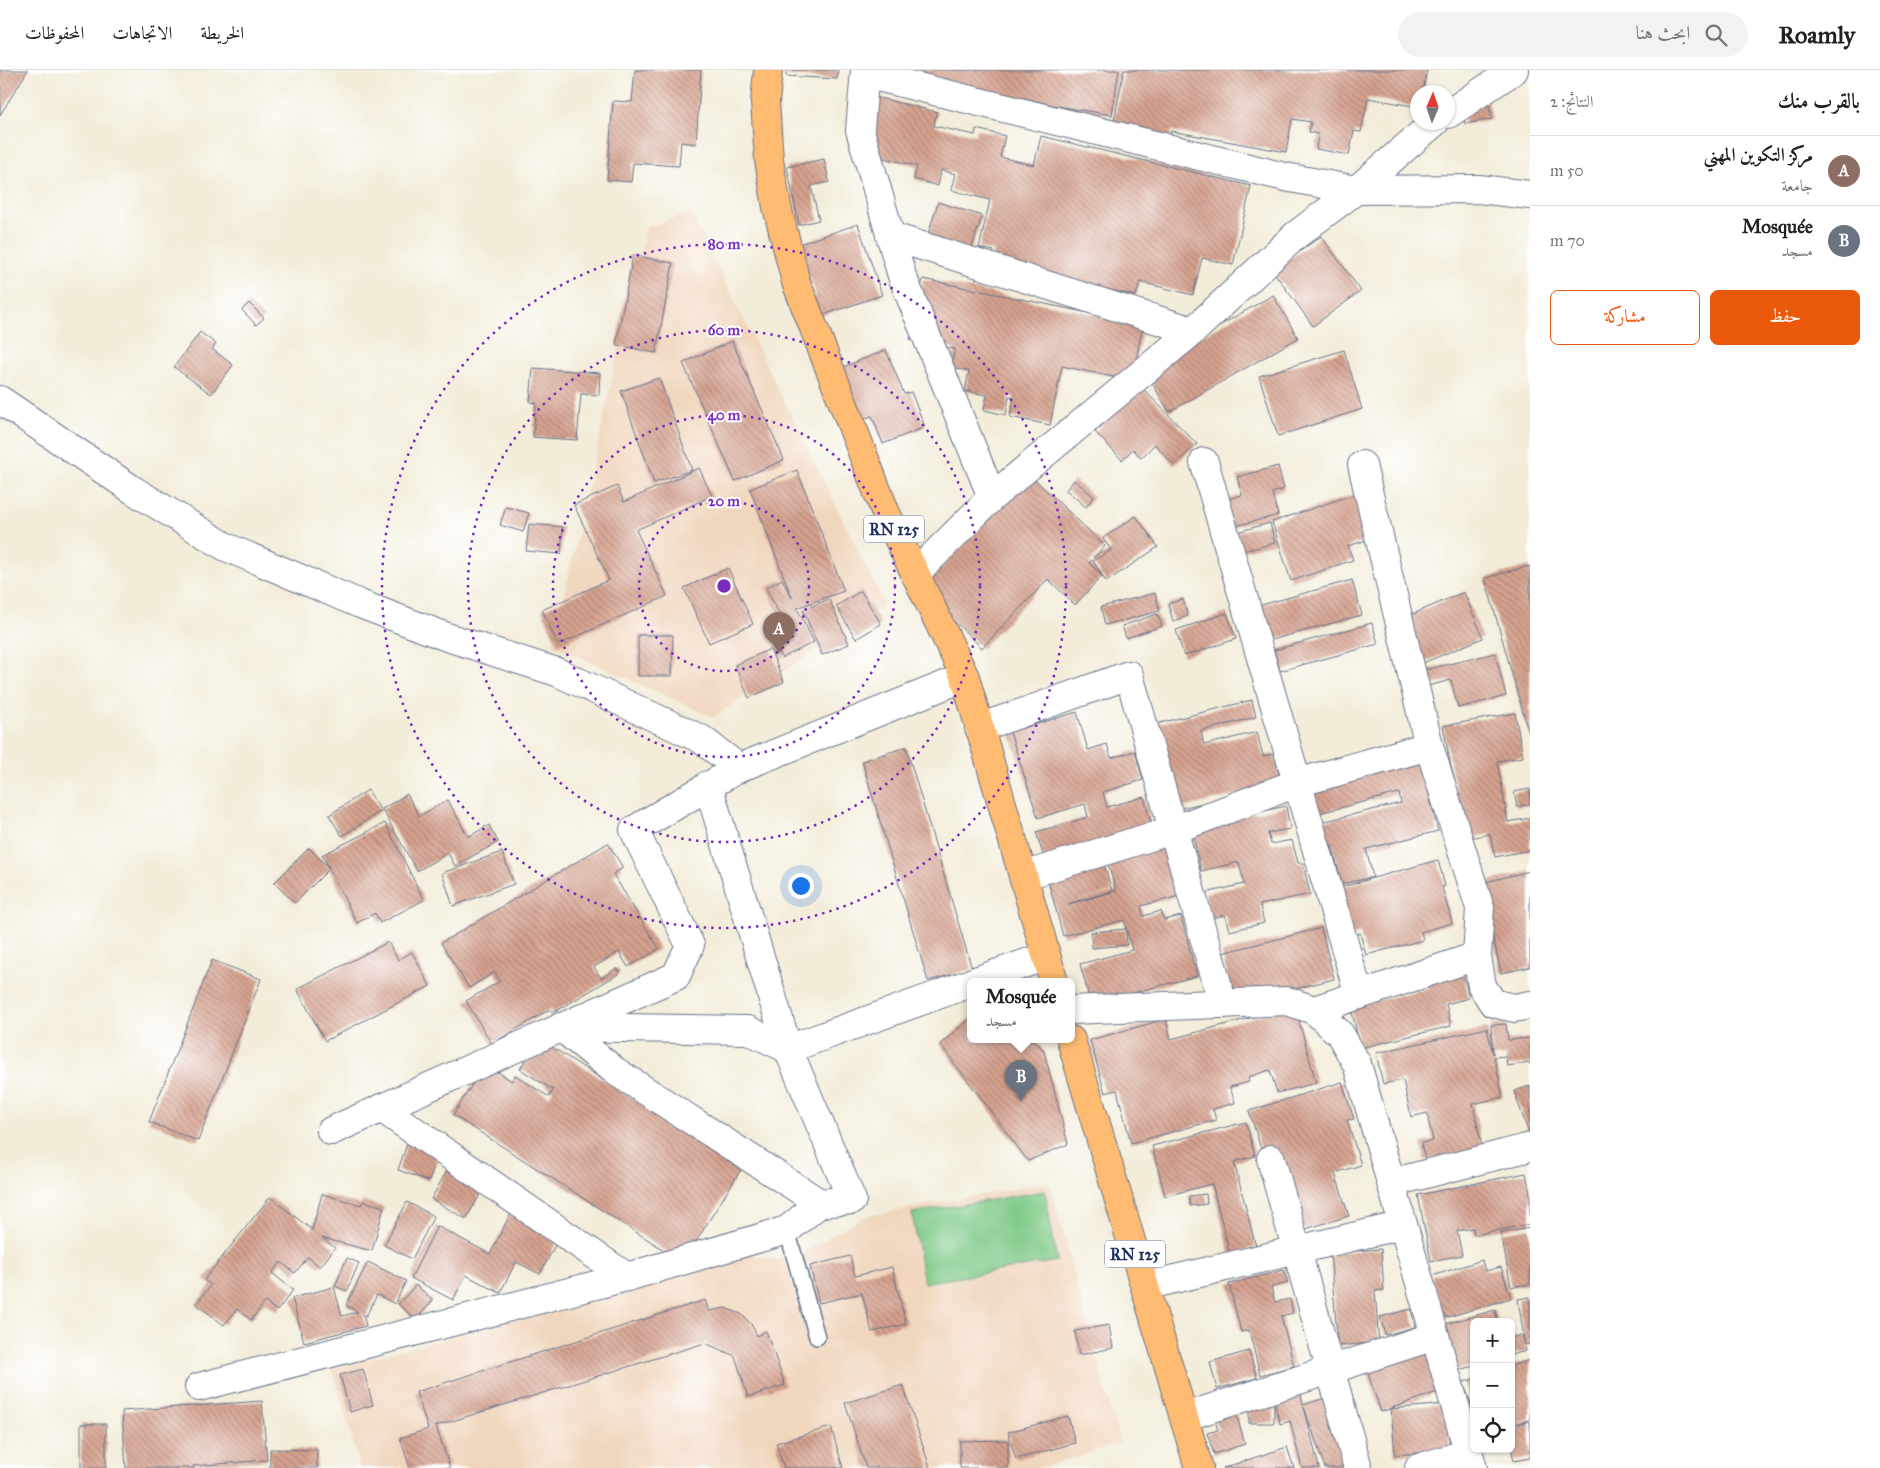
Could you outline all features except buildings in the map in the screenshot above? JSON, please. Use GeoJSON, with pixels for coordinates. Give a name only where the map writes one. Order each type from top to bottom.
{"type":"FeatureCollection","features":[{"type":"Feature","properties":{"kind":"main road","name":"RN 125"},"geometry":{"type":"LineString","coordinates":[[768,70],[765,102],[770,160],[777,207],[796,282],[885,511],[965,677],[1053,978]]}},
{"type":"Feature","properties":{"kind":"main road","name":"RN 125"},"geometry":{"type":"LineString","coordinates":[[1072,1043],[1199,1468]]}},
{"type":"Feature","properties":{"kind":"street"},"geometry":{"type":"LineString","coordinates":[[1455,109],[1514,70]]}},
{"type":"Feature","properties":{"kind":"street"},"geometry":{"type":"LineString","coordinates":[[992,497],[902,276],[890,236],[860,130],[865,72],[1285,177],[1356,190],[1479,189],[1530,195]]}},
{"type":"Feature","properties":{"kind":"street"},"geometry":{"type":"LineString","coordinates":[[915,574],[992,497],[1193,332],[1296,235],[1356,190],[1426,130]]}},
{"type":"Feature","properties":{"kind":"street"},"geometry":{"type":"LineString","coordinates":[[890,236],[1193,332]]}},
{"type":"Feature","properties":{"kind":"street"},"geometry":{"type":"LineString","coordinates":[[0,400],[133,490],[226,547],[360,604],[448,637],[557,672],[700,739],[739,768]]}},
{"type":"Feature","properties":{"kind":"street"},"geometry":{"type":"LineString","coordinates":[[1204,462],[1359,995]]}},
{"type":"Feature","properties":{"kind":"street"},"geometry":{"type":"LineString","coordinates":[[1362,465],[1429,746],[1480,908],[1477,956],[1482,986],[1493,1003],[1514,1008],[1530,1005]]}},
{"type":"Feature","properties":{"kind":"street"},"geometry":{"type":"LineString","coordinates":[[979,728],[1129,676],[1223,1004]]}},
{"type":"Feature","properties":{"kind":"street"},"geometry":{"type":"LineString","coordinates":[[330,1131],[676,976],[690,945],[634,830],[739,768],[965,677]]}},
{"type":"Feature","properties":{"kind":"street"},"geometry":{"type":"LineString","coordinates":[[1022,876],[1173,830],[1297,783],[1429,746]]}},
{"type":"Feature","properties":{"kind":"street"},"geometry":{"type":"LineString","coordinates":[[199,1387],[627,1277],[787,1230],[820,1203],[852,1200],[788,1049],[708,786]]}},
{"type":"Feature","properties":{"kind":"street"},"geometry":{"type":"LineString","coordinates":[[986,978],[1046,956]]}},
{"type":"Feature","properties":{"kind":"street"},"geometry":{"type":"LineString","coordinates":[[1314,1010],[1477,956]]}},
{"type":"Feature","properties":{"kind":"street"},"geometry":{"type":"LineString","coordinates":[[561,1027],[748,1030],[788,1049],[967,985]]}},
{"type":"Feature","properties":{"kind":"street"},"geometry":{"type":"LineString","coordinates":[[1075,1010],[1287,1001],[1314,1010],[1340,1034],[1357,1064],[1471,1460],[1419,1468]]}},
{"type":"Feature","properties":{"kind":"street"},"geometry":{"type":"LineString","coordinates":[[561,1027],[614,1072],[820,1203]]}},
{"type":"Feature","properties":{"kind":"street"},"geometry":{"type":"LineString","coordinates":[[381,1108],[627,1277]]}},
{"type":"Feature","properties":{"kind":"street"},"geometry":{"type":"LineString","coordinates":[[1391,1182],[1530,1147]]}},
{"type":"Feature","properties":{"kind":"street"},"geometry":{"type":"LineString","coordinates":[[1271,1159],[1358,1468]]}},
{"type":"Feature","properties":{"kind":"street"},"geometry":{"type":"LineString","coordinates":[[1145,1286],[1404,1225]]}},
{"type":"Feature","properties":{"kind":"street"},"geometry":{"type":"LineString","coordinates":[[1184,1417],[1435,1336]]}},
{"type":"Feature","properties":{"kind":"lane"},"geometry":{"type":"LineString","coordinates":[[787,1230],[817,1337]]}},
{"type":"Feature","properties":{"kind":"shaded area"},"geometry":{"type":"Polygon","coordinates":[[[691,213],[885,605],[713,717],[553,645],[646,228],[691,213]]]}},
{"type":"Feature","properties":{"kind":"shaded area"},"geometry":{"type":"Polygon","coordinates":[[[1049,1182],[1120,1443],[1040,1468],[360,1468],[333,1369],[749,1254],[777,1260],[811,1248],[863,1217],[1049,1182]]]}},
{"type":"Feature","properties":{"kind":"green space"},"geometry":{"type":"Polygon","coordinates":[[[1045,1191],[1057,1261],[924,1283],[912,1213],[1045,1191]]]}},
{"type":"Feature","properties":{"kind":"place","name":"مركز التكوين المهني"},"geometry":{"type":"Point","coordinates":[779,653]}},
{"type":"Feature","properties":{"kind":"place","name":"Mosquée"},"geometry":{"type":"Point","coordinates":[1021,1101]}}]}
